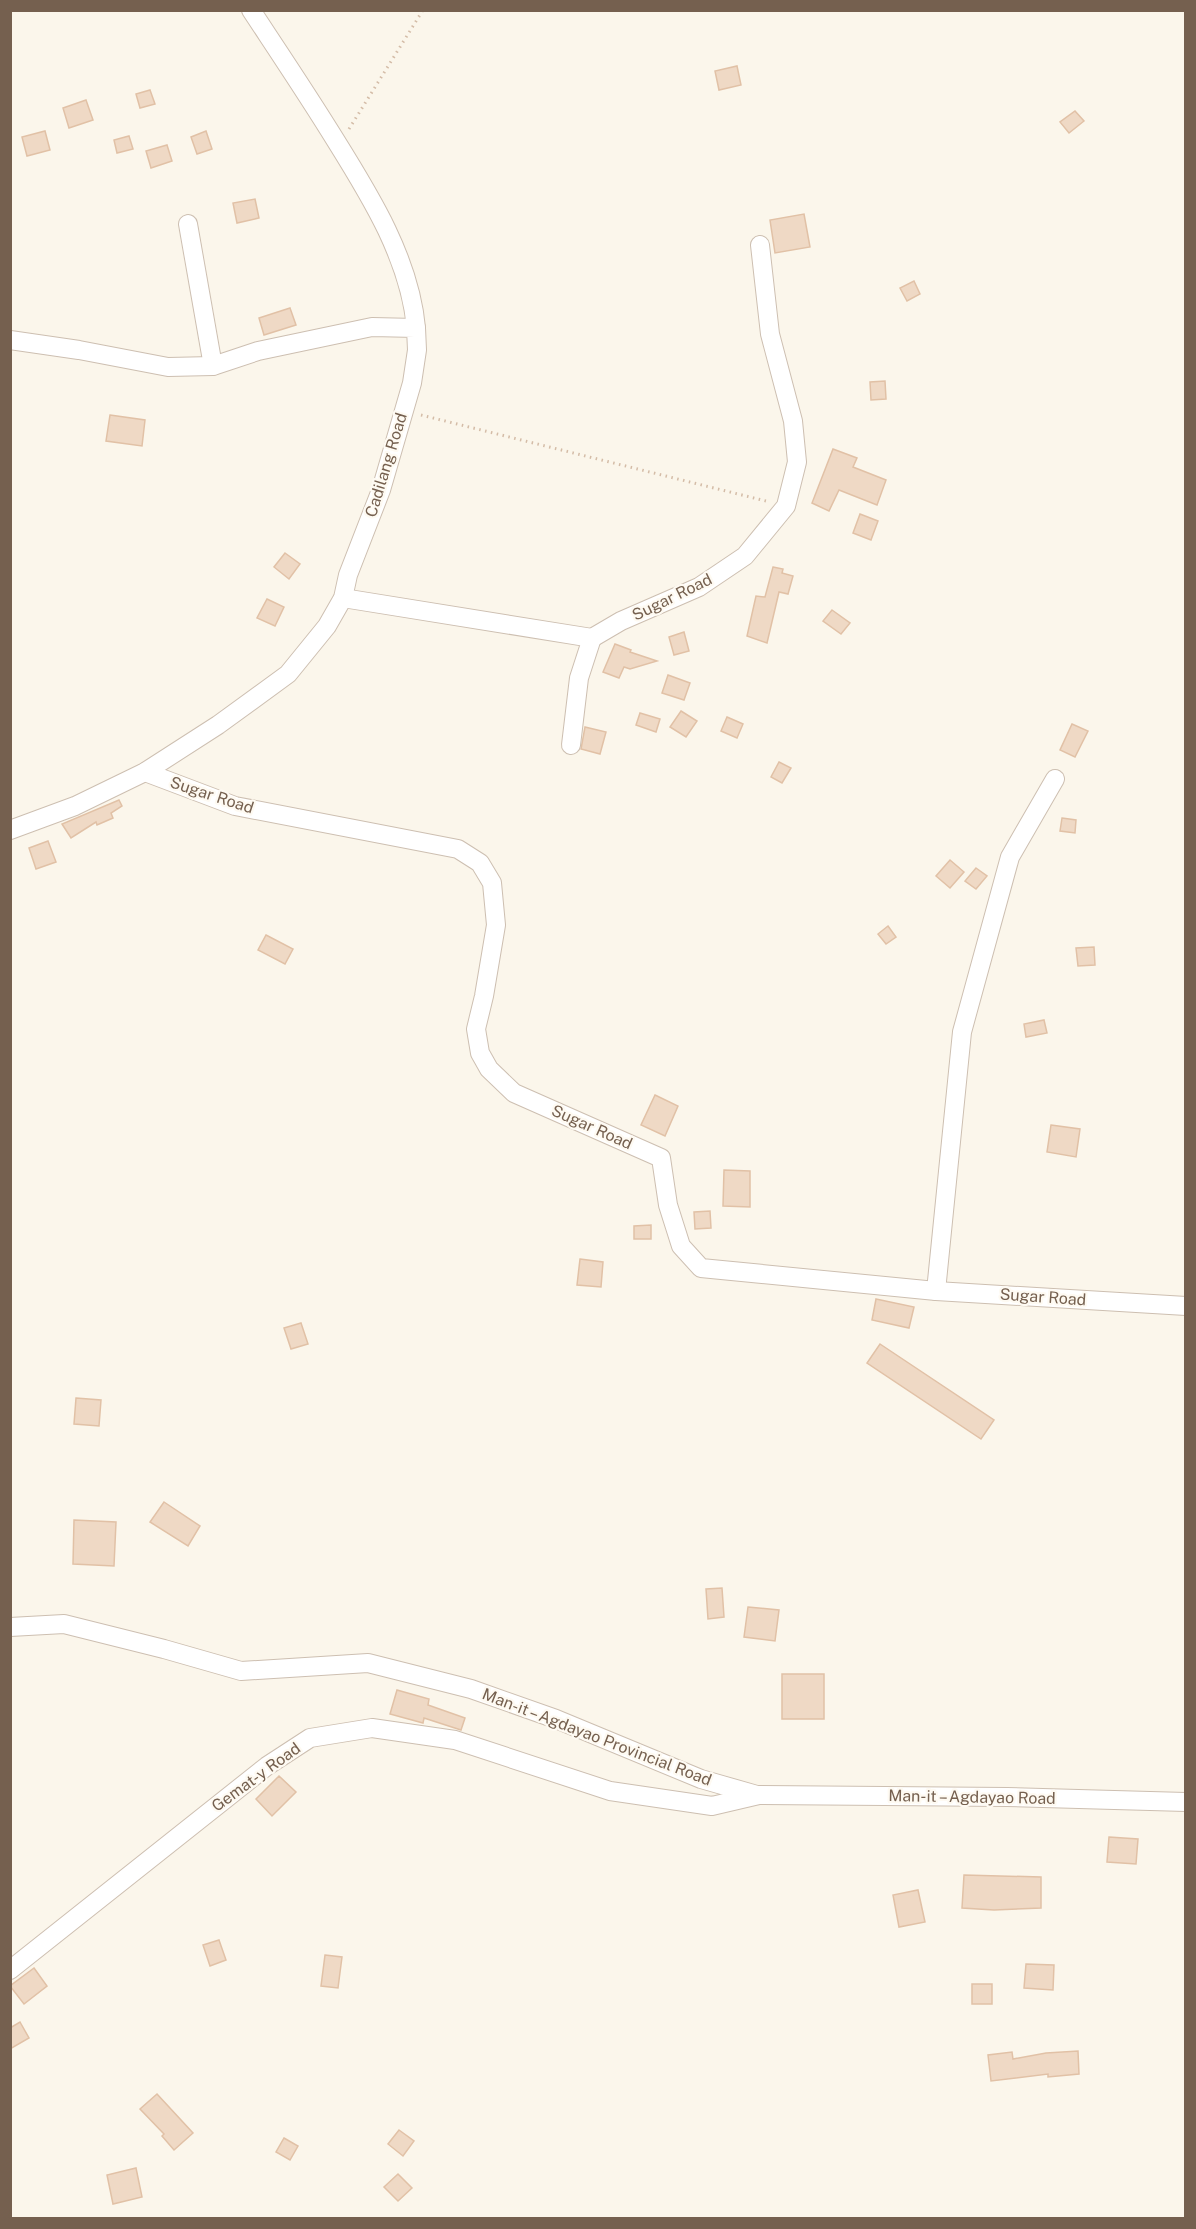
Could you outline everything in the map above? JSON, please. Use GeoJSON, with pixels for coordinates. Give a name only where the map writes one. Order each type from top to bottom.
{"type":"FeatureCollection","features":[{"type":"Feature","properties":{"kind":"street","name":"Cadilang Road"},"geometry":{"type":"LineString","coordinates":[[10,830],[75,806],[145,772],[218,725],[288,674],[327,626],[343,598],[348,575],[381,490],[412,383],[417,350],[414,303],[400,261],[376,209],[349,162],[251,10]]}},
{"type":"Feature","properties":{"kind":"street"},"geometry":{"type":"LineString","coordinates":[[188,224],[213,366]]}},
{"type":"Feature","properties":{"kind":"street","name":"Sugar Road"},"geometry":{"type":"LineString","coordinates":[[591,638],[621,621],[699,587],[745,556],[786,506],[797,462],[793,422],[770,334],[760,245]]}},
{"type":"Feature","properties":{"kind":"street"},"geometry":{"type":"LineString","coordinates":[[10,340],[168,367],[213,366],[258,351],[372,327],[416,328]]}},
{"type":"Feature","properties":{"kind":"street"},"geometry":{"type":"LineString","coordinates":[[343,598],[591,638],[579,678],[571,745]]}},
{"type":"Feature","properties":{"kind":"street","name":"Sugar Road"},"geometry":{"type":"LineString","coordinates":[[145,772],[235,806],[458,849],[480,863],[492,883],[496,925],[476,1029],[480,1053],[489,1069],[514,1093],[661,1158],[668,1205],[681,1246],[701,1268],[936,1291],[1185,1306]]}},
{"type":"Feature","properties":{"kind":"street"},"geometry":{"type":"LineString","coordinates":[[936,1291],[963,1032],[1010,857],[1054,779]]}},
{"type":"Feature","properties":{"kind":"street","name":"Man-it – Agdayao Provincial Road"},"geometry":{"type":"LineString","coordinates":[[10,1627],[64,1624],[241,1671],[368,1663],[471,1689],[556,1719],[701,1779],[759,1795]]}},
{"type":"Feature","properties":{"kind":"street","name":"Gemat-y Road"},"geometry":{"type":"LineString","coordinates":[[10,1970],[267,1766],[310,1738],[372,1728],[455,1740],[609,1791],[712,1806],[759,1795]]}},
{"type":"Feature","properties":{"kind":"street","name":"Man-it – Agdayao Road"},"geometry":{"type":"LineString","coordinates":[[759,1795],[1007,1797],[1185,1802]]}},
{"type":"Feature","properties":{"kind":"path"},"geometry":{"type":"LineString","coordinates":[[349,162],[345,135],[423,10]]}},
{"type":"Feature","properties":{"kind":"path"},"geometry":{"type":"LineString","coordinates":[[404,410],[786,506]]}},
{"type":"Feature","properties":{"kind":"building"},"geometry":{"type":"Polygon","coordinates":[[[737,66],[741,85],[719,90],[715,71],[737,66]]]}},
{"type":"Feature","properties":{"kind":"building"},"geometry":{"type":"Polygon","coordinates":[[[150,90],[155,104],[140,108],[136,94],[150,90]]]}},
{"type":"Feature","properties":{"kind":"building"},"geometry":{"type":"Polygon","coordinates":[[[86,100],[93,120],[69,128],[63,108],[86,100]]]}},
{"type":"Feature","properties":{"kind":"building"},"geometry":{"type":"Polygon","coordinates":[[[1075,111],[1084,121],[1069,133],[1060,122],[1075,111]]]}},
{"type":"Feature","properties":{"kind":"building"},"geometry":{"type":"Polygon","coordinates":[[[45,131],[50,150],[27,156],[22,137],[45,131]]]}},
{"type":"Feature","properties":{"kind":"building"},"geometry":{"type":"Polygon","coordinates":[[[206,131],[212,149],[197,154],[191,137],[206,131]]]}},
{"type":"Feature","properties":{"kind":"building"},"geometry":{"type":"Polygon","coordinates":[[[129,136],[133,149],[117,153],[114,140],[129,136]]]}},
{"type":"Feature","properties":{"kind":"building"},"geometry":{"type":"Polygon","coordinates":[[[167,145],[172,161],[151,168],[146,151],[167,145]]]}},
{"type":"Feature","properties":{"kind":"building"},"geometry":{"type":"Polygon","coordinates":[[[255,199],[259,218],[237,223],[233,203],[255,199]]]}},
{"type":"Feature","properties":{"kind":"building"},"geometry":{"type":"Polygon","coordinates":[[[804,214],[810,247],[775,253],[770,220],[804,214]]]}},
{"type":"Feature","properties":{"kind":"building"},"geometry":{"type":"Polygon","coordinates":[[[914,281],[920,294],[907,301],[900,288],[914,281]]]}},
{"type":"Feature","properties":{"kind":"building"},"geometry":{"type":"Polygon","coordinates":[[[290,308],[296,325],[264,335],[259,318],[290,308]]]}},
{"type":"Feature","properties":{"kind":"building"},"geometry":{"type":"Polygon","coordinates":[[[885,381],[886,399],[871,400],[870,382],[885,381]]]}},
{"type":"Feature","properties":{"kind":"building"},"geometry":{"type":"Polygon","coordinates":[[[110,415],[145,420],[142,446],[106,441],[110,415]]]}},
{"type":"Feature","properties":{"kind":"building"},"geometry":{"type":"Polygon","coordinates":[[[833,449],[857,458],[853,467],[886,480],[877,505],[839,490],[829,511],[812,503],[833,449]]]}},
{"type":"Feature","properties":{"kind":"building"},"geometry":{"type":"Polygon","coordinates":[[[860,514],[878,521],[871,540],[853,533],[860,514]]]}},
{"type":"Feature","properties":{"kind":"building"},"geometry":{"type":"Polygon","coordinates":[[[285,553],[300,564],[289,579],[274,567],[285,553]]]}},
{"type":"Feature","properties":{"kind":"building"},"geometry":{"type":"Polygon","coordinates":[[[773,567],[783,569],[782,573],[793,576],[788,594],[779,592],[767,643],[747,636],[756,596],[765,597],[773,567]]]}},
{"type":"Feature","properties":{"kind":"building"},"geometry":{"type":"Polygon","coordinates":[[[267,599],[284,607],[275,626],[257,618],[267,599]]]}},
{"type":"Feature","properties":{"kind":"building"},"geometry":{"type":"Polygon","coordinates":[[[832,610],[850,623],[841,634],[823,621],[832,610]]]}},
{"type":"Feature","properties":{"kind":"building"},"geometry":{"type":"Polygon","coordinates":[[[684,632],[689,651],[674,655],[669,637],[684,632]]]}},
{"type":"Feature","properties":{"kind":"building"},"geometry":{"type":"Polygon","coordinates":[[[615,644],[657,661],[630,669],[624,667],[619,678],[603,672],[615,644]]]}},
{"type":"Feature","properties":{"kind":"building"},"geometry":{"type":"Polygon","coordinates":[[[668,675],[690,683],[684,700],[662,693],[668,675]]]}},
{"type":"Feature","properties":{"kind":"building"},"geometry":{"type":"Polygon","coordinates":[[[681,711],[697,721],[686,737],[670,727],[681,711]]]}},
{"type":"Feature","properties":{"kind":"building"},"geometry":{"type":"Polygon","coordinates":[[[640,713],[660,719],[656,732],[636,725],[640,713]]]}},
{"type":"Feature","properties":{"kind":"building"},"geometry":{"type":"Polygon","coordinates":[[[727,717],[743,724],[737,738],[721,731],[727,717]]]}},
{"type":"Feature","properties":{"kind":"building"},"geometry":{"type":"Polygon","coordinates":[[[1072,724],[1088,731],[1075,757],[1060,750],[1072,724]]]}},
{"type":"Feature","properties":{"kind":"building"},"geometry":{"type":"Polygon","coordinates":[[[585,727],[606,732],[600,754],[581,749],[585,727]]]}},
{"type":"Feature","properties":{"kind":"building"},"geometry":{"type":"Polygon","coordinates":[[[779,762],[791,768],[782,783],[771,777],[779,762]]]}},
{"type":"Feature","properties":{"kind":"building"},"geometry":{"type":"Polygon","coordinates":[[[119,800],[122,806],[111,813],[113,818],[97,825],[96,822],[71,838],[62,824],[119,800]]]}},
{"type":"Feature","properties":{"kind":"building"},"geometry":{"type":"Polygon","coordinates":[[[1062,818],[1076,820],[1075,833],[1060,831],[1062,818]]]}},
{"type":"Feature","properties":{"kind":"building"},"geometry":{"type":"Polygon","coordinates":[[[48,841],[56,862],[36,869],[29,848],[48,841]]]}},
{"type":"Feature","properties":{"kind":"building"},"geometry":{"type":"Polygon","coordinates":[[[950,860],[964,872],[950,888],[936,876],[950,860]]]}},
{"type":"Feature","properties":{"kind":"building"},"geometry":{"type":"Polygon","coordinates":[[[976,868],[987,876],[976,889],[965,881],[976,868]]]}},
{"type":"Feature","properties":{"kind":"building"},"geometry":{"type":"Polygon","coordinates":[[[888,926],[896,937],[886,944],[878,934],[888,926]]]}},
{"type":"Feature","properties":{"kind":"building"},"geometry":{"type":"Polygon","coordinates":[[[266,935],[293,949],[285,964],[258,950],[266,935]]]}},
{"type":"Feature","properties":{"kind":"building"},"geometry":{"type":"Polygon","coordinates":[[[1094,947],[1095,965],[1078,966],[1076,948],[1094,947]]]}},
{"type":"Feature","properties":{"kind":"building"},"geometry":{"type":"Polygon","coordinates":[[[1044,1020],[1047,1033],[1026,1037],[1024,1024],[1044,1020]]]}},
{"type":"Feature","properties":{"kind":"building"},"geometry":{"type":"Polygon","coordinates":[[[655,1095],[678,1106],[665,1136],[641,1125],[655,1095]]]}},
{"type":"Feature","properties":{"kind":"building"},"geometry":{"type":"Polygon","coordinates":[[[1051,1125],[1080,1129],[1076,1157],[1047,1152],[1051,1125]]]}},
{"type":"Feature","properties":{"kind":"building"},"geometry":{"type":"Polygon","coordinates":[[[724,1170],[750,1171],[750,1207],[723,1206],[724,1170]]]}},
{"type":"Feature","properties":{"kind":"building"},"geometry":{"type":"Polygon","coordinates":[[[710,1211],[711,1228],[695,1229],[694,1212],[710,1211]]]}},
{"type":"Feature","properties":{"kind":"building"},"geometry":{"type":"Polygon","coordinates":[[[651,1225],[651,1239],[634,1239],[634,1226],[651,1225]]]}},
{"type":"Feature","properties":{"kind":"building"},"geometry":{"type":"Polygon","coordinates":[[[580,1259],[603,1262],[601,1287],[577,1285],[580,1259]]]}},
{"type":"Feature","properties":{"kind":"building"},"geometry":{"type":"Polygon","coordinates":[[[876,1299],[914,1307],[909,1328],[872,1320],[876,1299]]]}},
{"type":"Feature","properties":{"kind":"building"},"geometry":{"type":"Polygon","coordinates":[[[301,1323],[308,1344],[291,1349],[284,1328],[301,1323]]]}},
{"type":"Feature","properties":{"kind":"building"},"geometry":{"type":"Polygon","coordinates":[[[880,1344],[994,1420],[981,1439],[867,1363],[880,1344]]]}},
{"type":"Feature","properties":{"kind":"building"},"geometry":{"type":"Polygon","coordinates":[[[76,1398],[101,1400],[99,1426],[74,1424],[76,1398]]]}},
{"type":"Feature","properties":{"kind":"building"},"geometry":{"type":"Polygon","coordinates":[[[164,1502],[200,1526],[188,1546],[150,1522],[164,1502]]]}},
{"type":"Feature","properties":{"kind":"building"},"geometry":{"type":"Polygon","coordinates":[[[74,1520],[116,1522],[114,1566],[73,1564],[74,1520]]]}},
{"type":"Feature","properties":{"kind":"building"},"geometry":{"type":"Polygon","coordinates":[[[722,1588],[724,1617],[708,1619],[706,1589],[722,1588]]]}},
{"type":"Feature","properties":{"kind":"building"},"geometry":{"type":"Polygon","coordinates":[[[748,1607],[779,1610],[775,1641],[744,1637],[748,1607]]]}},
{"type":"Feature","properties":{"kind":"building"},"geometry":{"type":"Polygon","coordinates":[[[782,1674],[824,1674],[824,1719],[782,1719],[782,1674]]]}},
{"type":"Feature","properties":{"kind":"building"},"geometry":{"type":"Polygon","coordinates":[[[397,1690],[429,1699],[428,1705],[465,1718],[461,1730],[424,1718],[423,1723],[390,1714],[397,1690]]]}},
{"type":"Feature","properties":{"kind":"building"},"geometry":{"type":"Polygon","coordinates":[[[279,1776],[296,1792],[272,1816],[256,1799],[279,1776]]]}},
{"type":"Feature","properties":{"kind":"building"},"geometry":{"type":"Polygon","coordinates":[[[1109,1837],[1138,1839],[1136,1864],[1107,1862],[1109,1837]]]}},
{"type":"Feature","properties":{"kind":"building"},"geometry":{"type":"Polygon","coordinates":[[[964,1875],[1041,1877],[1041,1908],[994,1910],[962,1908],[964,1875]]]}},
{"type":"Feature","properties":{"kind":"building"},"geometry":{"type":"Polygon","coordinates":[[[918,1890],[925,1922],[899,1927],[893,1895],[918,1890]]]}},
{"type":"Feature","properties":{"kind":"building"},"geometry":{"type":"Polygon","coordinates":[[[219,1940],[226,1960],[210,1966],[203,1945],[219,1940]]]}},
{"type":"Feature","properties":{"kind":"building"},"geometry":{"type":"Polygon","coordinates":[[[325,1955],[342,1957],[338,1988],[321,1986],[325,1955]]]}},
{"type":"Feature","properties":{"kind":"building"},"geometry":{"type":"Polygon","coordinates":[[[1026,1964],[1054,1965],[1053,1990],[1024,1988],[1026,1964]]]}},
{"type":"Feature","properties":{"kind":"building"},"geometry":{"type":"Polygon","coordinates":[[[34,1968],[47,1986],[24,2004],[10,1986],[34,1968]]]}},
{"type":"Feature","properties":{"kind":"building"},"geometry":{"type":"Polygon","coordinates":[[[972,1984],[992,1984],[992,2004],[972,2004],[972,1984]]]}},
{"type":"Feature","properties":{"kind":"building"},"geometry":{"type":"Polygon","coordinates":[[[20,2022],[29,2038],[10,2049],[10,2028],[20,2022]]]}},
{"type":"Feature","properties":{"kind":"building"},"geometry":{"type":"Polygon","coordinates":[[[1078,2051],[1079,2074],[1048,2077],[1048,2074],[991,2081],[988,2055],[1012,2052],[1013,2059],[1046,2053],[1078,2051]]]}},
{"type":"Feature","properties":{"kind":"building"},"geometry":{"type":"Polygon","coordinates":[[[157,2094],[193,2133],[174,2150],[162,2136],[164,2134],[140,2109],[157,2094]]]}},
{"type":"Feature","properties":{"kind":"building"},"geometry":{"type":"Polygon","coordinates":[[[399,2130],[414,2141],[403,2156],[388,2144],[399,2130]]]}},
{"type":"Feature","properties":{"kind":"building"},"geometry":{"type":"Polygon","coordinates":[[[284,2138],[298,2146],[290,2160],[276,2152],[284,2138]]]}},
{"type":"Feature","properties":{"kind":"building"},"geometry":{"type":"Polygon","coordinates":[[[136,2168],[142,2197],[113,2204],[107,2175],[136,2168]]]}},
{"type":"Feature","properties":{"kind":"building"},"geometry":{"type":"Polygon","coordinates":[[[398,2174],[412,2188],[398,2201],[384,2187],[398,2174]]]}}]}
